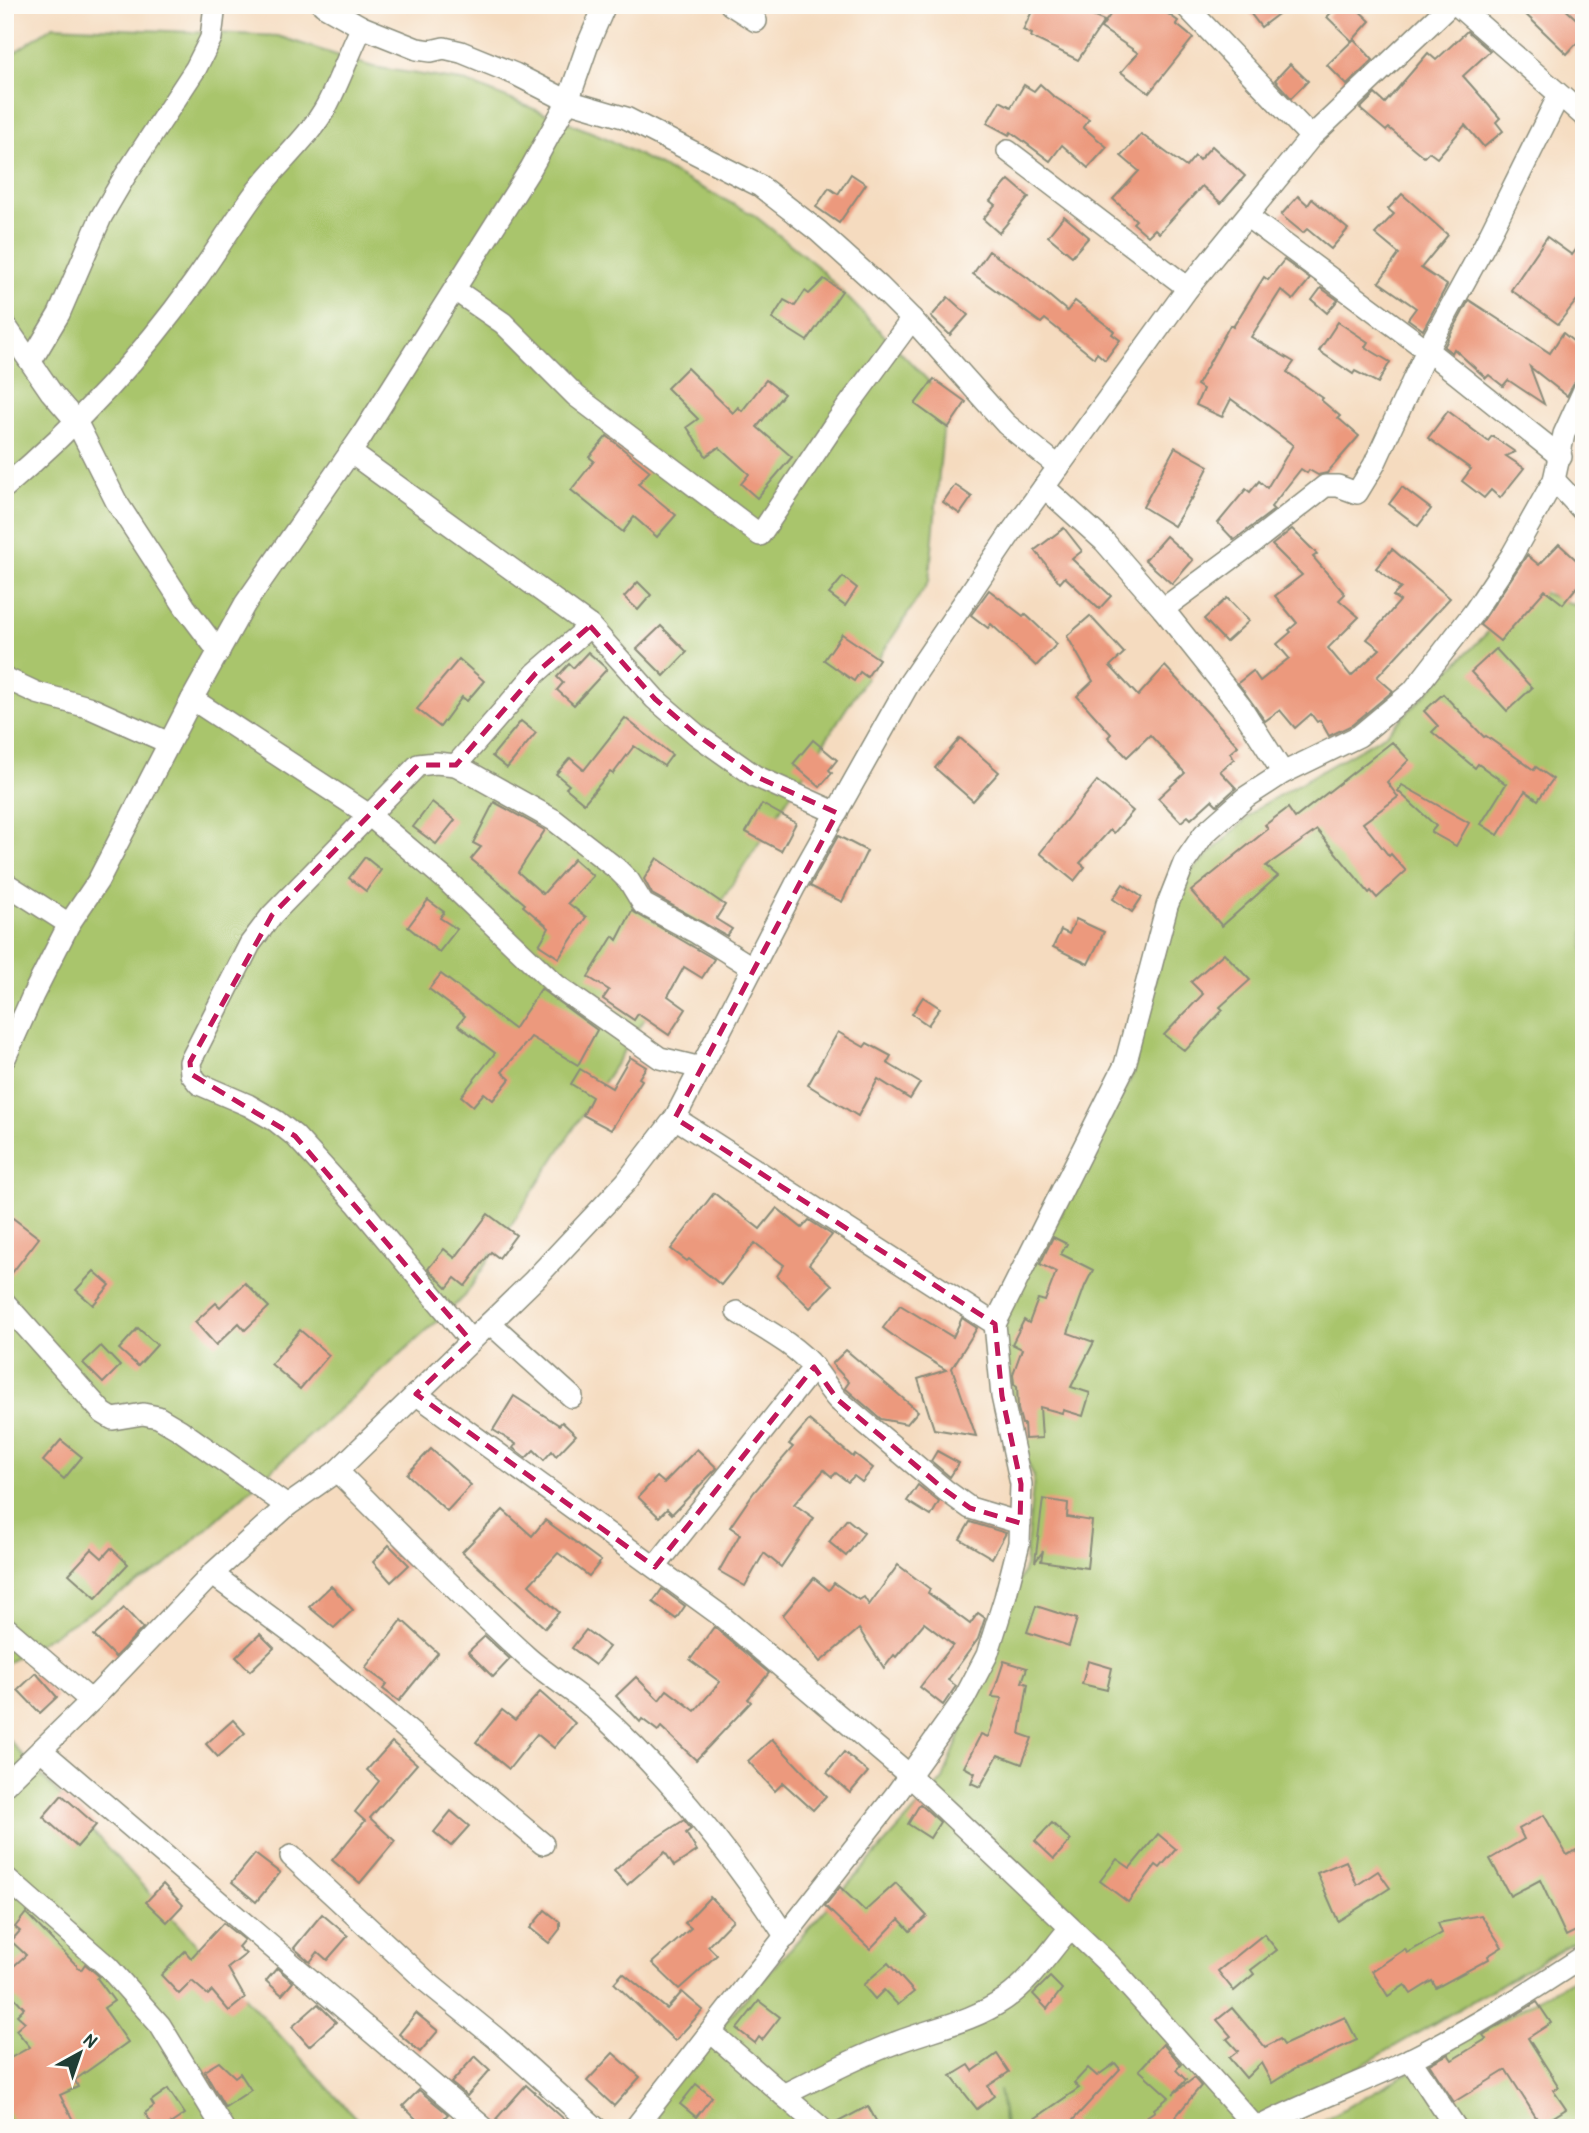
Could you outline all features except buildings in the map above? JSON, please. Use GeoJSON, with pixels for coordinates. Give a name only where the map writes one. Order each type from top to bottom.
{"type":"FeatureCollection","features":[{"type":"Feature","properties":{"kind":"street"},"geometry":{"type":"LineString","coordinates":[[31,361],[59,314],[101,217],[124,176],[196,68],[211,38],[215,5]]}},
{"type":"Feature","properties":{"kind":"street"},"geometry":{"type":"LineString","coordinates":[[323,5],[362,27],[417,49],[431,51],[444,48],[461,52],[515,74],[568,101],[626,118],[760,186],[818,231],[912,319],[1006,424],[1059,467]]}},
{"type":"Feature","properties":{"kind":"street"},"geometry":{"type":"LineString","coordinates":[[5,1058],[69,923],[98,881],[191,699],[244,604],[350,452],[531,168],[568,101],[605,5]]}},
{"type":"Feature","properties":{"kind":"street"},"geometry":{"type":"LineString","coordinates":[[731,5],[756,21]]}},
{"type":"Feature","properties":{"kind":"street"},"geometry":{"type":"LineString","coordinates":[[1185,5],[1311,137]]}},
{"type":"Feature","properties":{"kind":"street"},"geometry":{"type":"LineString","coordinates":[[5,1785],[212,1574],[287,1506],[337,1471],[534,1280],[626,1182],[675,1118],[752,968],[908,685],[1010,534],[1188,288],[1311,137],[1450,5]]}},
{"type":"Feature","properties":{"kind":"street"},"geometry":{"type":"LineString","coordinates":[[1457,5],[1584,116]]}},
{"type":"Feature","properties":{"kind":"street"},"geometry":{"type":"LineString","coordinates":[[5,487],[49,450],[102,397],[146,346],[193,285],[254,194],[326,107],[362,27]]}},
{"type":"Feature","properties":{"kind":"street"},"geometry":{"type":"LineString","coordinates":[[1163,609],[1325,486],[1338,486],[1357,493],[1374,465],[1427,350],[1485,244],[1559,95]]}},
{"type":"Feature","properties":{"kind":"street"},"geometry":{"type":"LineString","coordinates":[[1009,151],[1188,288]]}},
{"type":"Feature","properties":{"kind":"street"},"geometry":{"type":"LineString","coordinates":[[1248,217],[1427,350],[1560,457]]}},
{"type":"Feature","properties":{"kind":"street"},"geometry":{"type":"LineString","coordinates":[[455,290],[503,323],[576,396],[760,535],[834,425],[912,319]]}},
{"type":"Feature","properties":{"kind":"street"},"geometry":{"type":"LineString","coordinates":[[5,325],[51,393],[76,421],[116,501],[185,607],[219,652]]}},
{"type":"Feature","properties":{"kind":"street"},"geometry":{"type":"LineString","coordinates":[[635,2128],[786,1937],[909,1775],[964,1699],[987,1655],[1019,1543],[1021,1484],[1002,1396],[995,1324],[1125,1065],[1167,906],[1184,863],[1204,834],[1246,797],[1283,773],[1359,736],[1413,691],[1474,612],[1513,555],[1554,480],[1564,434],[1584,390]]}},
{"type":"Feature","properties":{"kind":"street"},"geometry":{"type":"LineString","coordinates":[[350,452],[590,626],[654,699],[697,735],[755,776],[837,813]]}},
{"type":"Feature","properties":{"kind":"street"},"geometry":{"type":"LineString","coordinates":[[1554,480],[1584,512]]}},
{"type":"Feature","properties":{"kind":"street"},"geometry":{"type":"LineString","coordinates":[[1044,487],[1104,541],[1163,609],[1241,707],[1283,773]]}},
{"type":"Feature","properties":{"kind":"street"},"geometry":{"type":"LineString","coordinates":[[456,765],[536,673],[590,626]]}},
{"type":"Feature","properties":{"kind":"street"},"geometry":{"type":"LineString","coordinates":[[5,678],[37,693],[88,707],[169,743]]}},
{"type":"Feature","properties":{"kind":"street"},"geometry":{"type":"LineString","coordinates":[[191,699],[369,815],[445,879],[556,985],[660,1058],[701,1068]]}},
{"type":"Feature","properties":{"kind":"street"},"geometry":{"type":"LineString","coordinates":[[471,1341],[358,1205],[295,1136],[248,1105],[199,1084],[191,1074],[190,1062],[250,944],[272,915],[418,765],[436,762],[456,765],[554,820],[617,869],[629,881],[643,904],[697,933],[752,968]]}},
{"type":"Feature","properties":{"kind":"street"},"geometry":{"type":"LineString","coordinates":[[5,883],[69,923]]}},
{"type":"Feature","properties":{"kind":"street"},"geometry":{"type":"LineString","coordinates":[[675,1118],[995,1324]]}},
{"type":"Feature","properties":{"kind":"street"},"geometry":{"type":"LineString","coordinates":[[5,1303],[103,1413],[113,1419],[143,1414],[158,1417],[287,1506]]}},
{"type":"Feature","properties":{"kind":"street"},"geometry":{"type":"LineString","coordinates":[[737,1312],[814,1367],[838,1400],[945,1490],[970,1508],[1020,1523]]}},
{"type":"Feature","properties":{"kind":"street"},"geometry":{"type":"LineString","coordinates":[[490,1323],[572,1397]]}},
{"type":"Feature","properties":{"kind":"street"},"geometry":{"type":"LineString","coordinates":[[655,1567],[814,1367]]}},
{"type":"Feature","properties":{"kind":"street"},"geometry":{"type":"LineString","coordinates":[[416,1394],[720,1615],[909,1775],[1110,1965],[1256,2128],[1410,2059],[1504,2008],[1584,1956]]}},
{"type":"Feature","properties":{"kind":"street"},"geometry":{"type":"LineString","coordinates":[[337,1471],[530,1660],[591,1706],[652,1766],[700,1817],[748,1880],[786,1937]]}},
{"type":"Feature","properties":{"kind":"street"},"geometry":{"type":"LineString","coordinates":[[212,1574],[297,1637],[543,1844]]}},
{"type":"Feature","properties":{"kind":"street"},"geometry":{"type":"LineString","coordinates":[[5,1627],[90,1701]]}},
{"type":"Feature","properties":{"kind":"street"},"geometry":{"type":"LineString","coordinates":[[41,1749],[484,2128]]}},
{"type":"Feature","properties":{"kind":"street"},"geometry":{"type":"LineString","coordinates":[[291,1856],[427,1982],[497,2039],[596,2128]]}},
{"type":"Feature","properties":{"kind":"street"},"geometry":{"type":"LineString","coordinates":[[5,1877],[108,1967],[160,2025],[223,2128]]}},
{"type":"Feature","properties":{"kind":"street"},"geometry":{"type":"LineString","coordinates":[[783,2095],[896,2042],[955,2025],[1006,1998],[1070,1928]]}},
{"type":"Feature","properties":{"kind":"street"},"geometry":{"type":"LineString","coordinates":[[711,2032],[821,2128]]}},
{"type":"Feature","properties":{"kind":"street"},"geometry":{"type":"LineString","coordinates":[[1410,2059],[1456,2128]]}},
{"type":"Feature","properties":{"kind":"highlighted area"},"geometry":{"type":"Polygon","coordinates":[[[590,626],[655,699],[697,735],[755,776],[837,813],[675,1118],[995,1324],[1002,1396],[1021,1484],[1020,1523],[970,1508],[945,1490],[838,1400],[814,1367],[655,1567],[416,1394],[471,1341],[295,1136],[191,1074],[190,1062],[272,915],[418,765],[456,765],[536,673],[590,626]]]}},
{"type":"Feature","properties":{"kind":"green space"},"geometry":{"type":"Polygon","coordinates":[[[53,26],[278,36],[373,67],[467,82],[606,138],[754,215],[817,266],[946,399],[929,581],[465,1296],[164,1567],[5,1664],[5,59],[53,26]]]}},
{"type":"Feature","properties":{"kind":"green space"},"geometry":{"type":"Polygon","coordinates":[[[1532,588],[1584,609],[1584,1936],[1337,2080],[1264,2128],[1006,2128],[999,2089],[1005,2128],[629,2128],[943,1779],[1025,1566],[1034,1476],[1017,1441],[1002,1321],[1132,1076],[1171,911],[1189,873],[1259,807],[1386,734],[1532,588]]]}},
{"type":"Feature","properties":{"kind":"green space"},"geometry":{"type":"Polygon","coordinates":[[[5,1736],[365,2128],[5,2128],[5,1736]]]}},
{"type":"Feature","properties":{"kind":"green space"},"geometry":{"type":"Polygon","coordinates":[[[1584,1973],[1584,2128],[1310,2128],[1584,1973]]]}}]}
